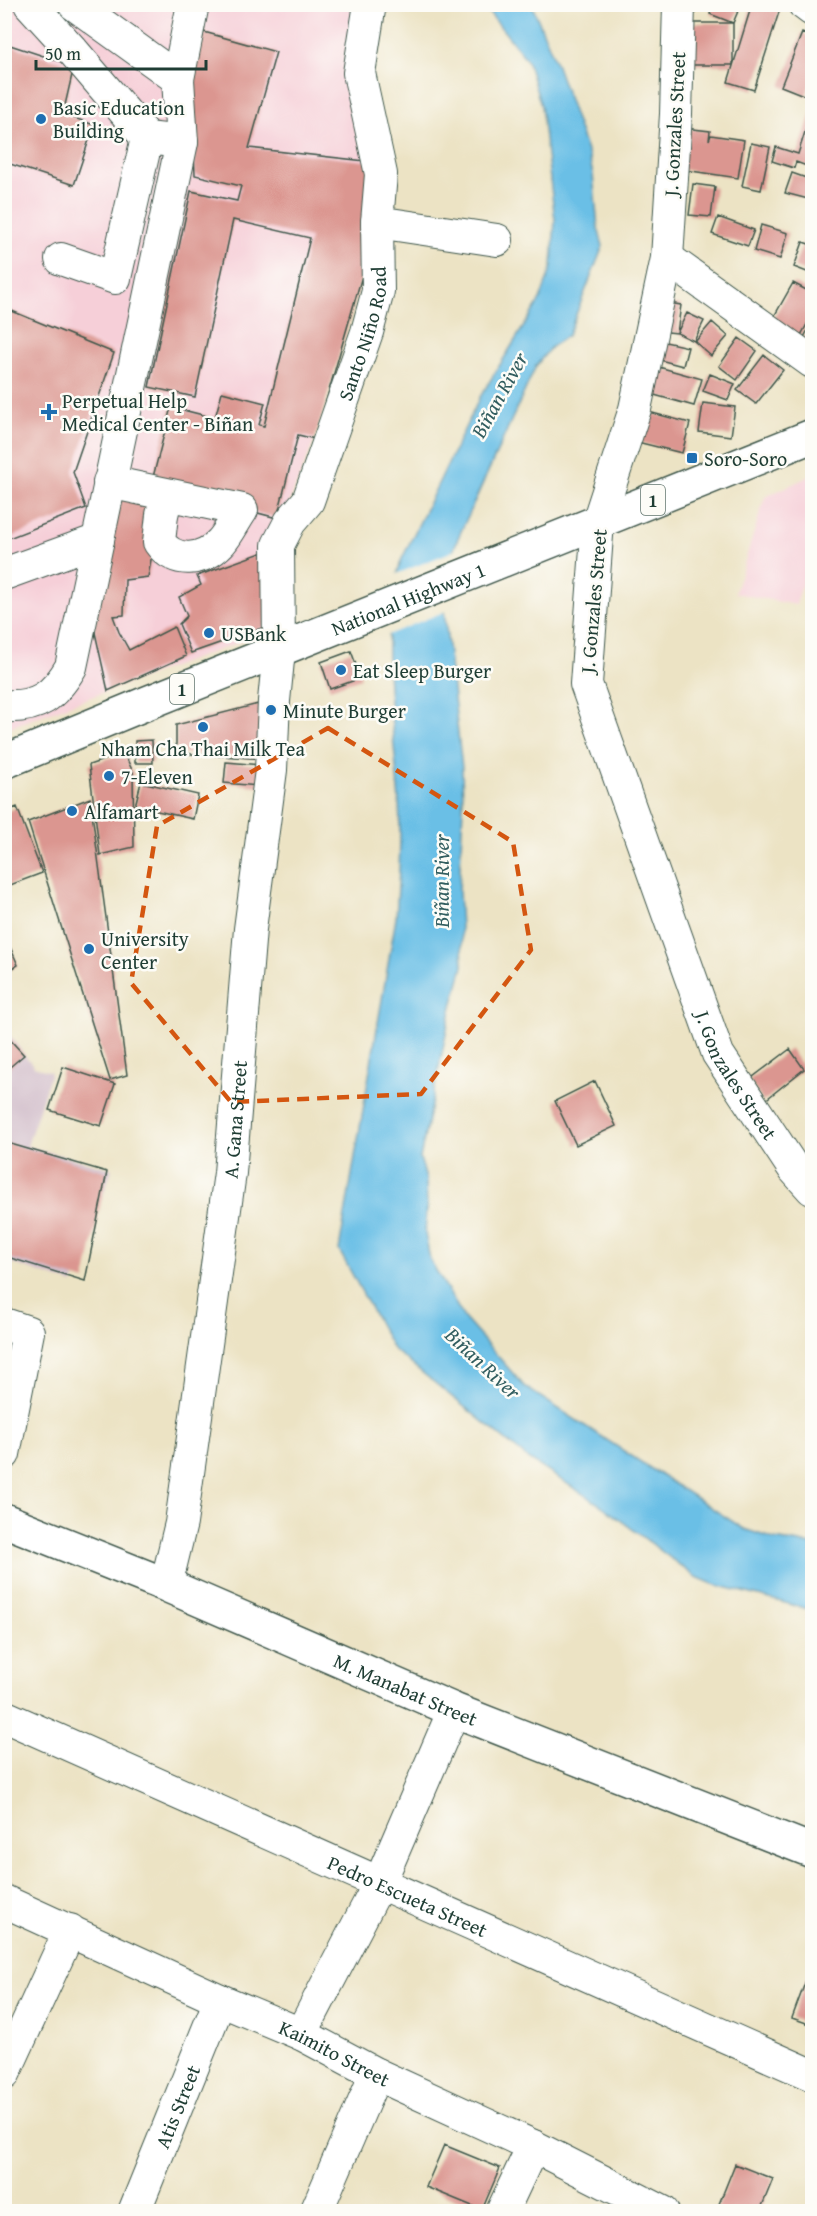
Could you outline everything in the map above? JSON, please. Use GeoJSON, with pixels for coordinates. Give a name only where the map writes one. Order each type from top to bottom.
{"type":"FeatureCollection","features":[{"type":"Feature","properties":{"kind":"main road","name":"National Highway 1"},"geometry":{"type":"LineString","coordinates":[[4,762],[813,436]]}},
{"type":"Feature","properties":{"kind":"main road","name":"M. Manabat Street"},"geometry":{"type":"LineString","coordinates":[[4,1520],[166,1585],[454,1710],[813,1851]]}},
{"type":"Feature","properties":{"kind":"street"},"geometry":{"type":"LineString","coordinates":[[30,4],[147,138],[182,142]]}},
{"type":"Feature","properties":{"kind":"street"},"geometry":{"type":"LineString","coordinates":[[74,4],[178,79]]}},
{"type":"Feature","properties":{"kind":"street"},"geometry":{"type":"LineString","coordinates":[[4,706],[19,707],[42,702],[63,682],[71,667],[182,142],[178,79],[193,4]]}},
{"type":"Feature","properties":{"kind":"street","name":"Santo Niño Road"},"geometry":{"type":"LineString","coordinates":[[279,650],[278,544],[290,522],[308,501],[367,332],[378,291],[377,222],[381,174],[359,73],[370,4]]}},
{"type":"Feature","properties":{"kind":"street","name":"J. Gonzales Street"},"geometry":{"type":"LineString","coordinates":[[679,4],[676,114],[667,258],[636,409],[598,522],[586,684],[718,1054],[794,1169],[813,1189]]}},
{"type":"Feature","properties":{"kind":"street"},"geometry":{"type":"LineString","coordinates":[[804,4],[813,10]]}},
{"type":"Feature","properties":{"kind":"street"},"geometry":{"type":"LineString","coordinates":[[61,260],[115,278],[147,138]]}},
{"type":"Feature","properties":{"kind":"street"},"geometry":{"type":"LineString","coordinates":[[377,222],[496,240]]}},
{"type":"Feature","properties":{"kind":"street"},"geometry":{"type":"LineString","coordinates":[[667,258],[813,362]]}},
{"type":"Feature","properties":{"kind":"street"},"geometry":{"type":"LineString","coordinates":[[109,482],[166,494]]}},
{"type":"Feature","properties":{"kind":"street"},"geometry":{"type":"LineString","coordinates":[[4,574],[98,540]]}},
{"type":"Feature","properties":{"kind":"street","name":"A. Gana Street"},"geometry":{"type":"LineString","coordinates":[[166,1585],[181,1523],[230,1173],[250,929],[271,770],[279,650]]}},
{"type":"Feature","properties":{"kind":"street"},"geometry":{"type":"LineString","coordinates":[[42,702],[58,740]]}},
{"type":"Feature","properties":{"kind":"street"},"geometry":{"type":"LineString","coordinates":[[4,1324],[28,1332],[4,1454]]}},
{"type":"Feature","properties":{"kind":"street"},"geometry":{"type":"LineString","coordinates":[[300,2034],[380,1882],[454,1710]]}},
{"type":"Feature","properties":{"kind":"street","name":"Pedro Escueta Street"},"geometry":{"type":"LineString","coordinates":[[4,1716],[813,2075]]}},
{"type":"Feature","properties":{"kind":"street","name":"Kaimito Street"},"geometry":{"type":"LineString","coordinates":[[4,1901],[300,2034],[376,2074],[533,2146],[663,2211]]}},
{"type":"Feature","properties":{"kind":"street"},"geometry":{"type":"LineString","coordinates":[[4,2074],[70,1930]]}},
{"type":"Feature","properties":{"kind":"street","name":"Atis Street"},"geometry":{"type":"LineString","coordinates":[[134,2211],[220,2000]]}},
{"type":"Feature","properties":{"kind":"street"},"geometry":{"type":"LineString","coordinates":[[316,2211],[376,2074]]}},
{"type":"Feature","properties":{"kind":"street"},"geometry":{"type":"LineString","coordinates":[[502,2211],[533,2146]]}},
{"type":"Feature","properties":{"kind":"highlighted area"},"geometry":{"type":"Polygon","coordinates":[[[328,728],[513,842],[531,950],[421,1094],[231,1102],[131,983],[157,826],[328,728]]]}},
{"type":"Feature","properties":{"kind":"shaded area"},"geometry":{"type":"Polygon","coordinates":[[[5,5],[359,5],[374,162],[315,439],[290,500],[278,628],[5,729],[5,5]]]}},
{"type":"Feature","properties":{"kind":"shaded area"},"geometry":{"type":"Polygon","coordinates":[[[812,475],[812,548],[796,605],[735,593],[765,497],[812,475]]]}},
{"type":"Feature","properties":{"kind":"shaded area"},"geometry":{"type":"Polygon","coordinates":[[[4,1028],[34,1067],[51,1072],[27,1146],[112,1169],[73,1284],[5,1261],[4,1028]]]}},
{"type":"Feature","properties":{"kind":"water","name":"Biñan River"},"geometry":{"type":"Polygon","coordinates":[[[486,5],[532,5],[556,63],[589,157],[593,174],[598,228],[603,246],[568,335],[550,348],[536,366],[458,538],[450,560],[443,601],[462,768],[463,806],[459,891],[463,966],[451,1010],[420,1158],[426,1179],[425,1233],[430,1260],[464,1318],[525,1387],[744,1529],[774,1539],[812,1545],[812,1610],[713,1584],[694,1576],[602,1506],[530,1460],[393,1349],[339,1250],[396,918],[400,821],[388,675],[388,646],[394,589],[401,561],[480,397],[540,300],[552,266],[555,220],[541,106],[527,60],[487,10],[486,5]]]}},
{"type":"Feature","properties":{"kind":"pier"},"geometry":{"type":"Polygon","coordinates":[[[458,549],[448,581],[446,611],[385,636],[388,599],[394,575],[458,549]]]}},
{"type":"Feature","properties":{"kind":"building"},"geometry":{"type":"Polygon","coordinates":[[[713,4],[741,4],[733,23],[710,14],[713,4]]]}},
{"type":"Feature","properties":{"kind":"building"},"geometry":{"type":"Polygon","coordinates":[[[752,4],[763,4],[780,9],[754,90],[728,82],[752,4]]]}},
{"type":"Feature","properties":{"kind":"building"},"geometry":{"type":"Polygon","coordinates":[[[690,23],[733,23],[733,65],[689,65],[690,23]]]}},
{"type":"Feature","properties":{"kind":"building"},"geometry":{"type":"Polygon","coordinates":[[[204,32],[276,52],[249,148],[374,162],[366,262],[315,439],[298,435],[277,518],[151,485],[171,407],[215,418],[222,392],[265,403],[259,425],[264,426],[310,238],[233,220],[195,397],[149,387],[191,191],[237,201],[241,186],[195,175],[191,79],[204,32]]]}},
{"type":"Feature","properties":{"kind":"building"},"geometry":{"type":"Polygon","coordinates":[[[802,33],[812,37],[812,80],[806,96],[781,86],[802,33]]]}},
{"type":"Feature","properties":{"kind":"building","name":"Basic Education Building"},"geometry":{"type":"Polygon","coordinates":[[[4,43],[74,66],[63,114],[94,125],[74,185],[4,162],[4,43]]]}},
{"type":"Feature","properties":{"kind":"building"},"geometry":{"type":"Polygon","coordinates":[[[812,110],[812,168],[796,162],[794,168],[772,161],[776,147],[798,154],[812,110]]]}},
{"type":"Feature","properties":{"kind":"building"},"geometry":{"type":"Polygon","coordinates":[[[684,128],[710,131],[709,140],[711,135],[744,140],[738,178],[678,169],[684,128]]]}},
{"type":"Feature","properties":{"kind":"building"},"geometry":{"type":"Polygon","coordinates":[[[751,143],[770,147],[761,190],[742,186],[751,143]]]}},
{"type":"Feature","properties":{"kind":"building"},"geometry":{"type":"Polygon","coordinates":[[[792,173],[812,180],[812,200],[785,193],[792,173]]]}},
{"type":"Feature","properties":{"kind":"building"},"geometry":{"type":"Polygon","coordinates":[[[693,184],[715,187],[711,217],[689,215],[693,184]]]}},
{"type":"Feature","properties":{"kind":"building"},"geometry":{"type":"Polygon","coordinates":[[[718,217],[754,230],[748,246],[712,234],[718,217]]]}},
{"type":"Feature","properties":{"kind":"building"},"geometry":{"type":"Polygon","coordinates":[[[761,225],[788,233],[780,259],[754,251],[761,225]]]}},
{"type":"Feature","properties":{"kind":"building"},"geometry":{"type":"Polygon","coordinates":[[[803,242],[812,245],[812,274],[794,267],[803,242]]]}},
{"type":"Feature","properties":{"kind":"building"},"geometry":{"type":"Polygon","coordinates":[[[793,283],[812,293],[812,315],[800,337],[771,322],[793,283]]]}},
{"type":"Feature","properties":{"kind":"building"},"geometry":{"type":"Polygon","coordinates":[[[662,302],[681,305],[677,333],[658,331],[662,302]]]}},
{"type":"Feature","properties":{"kind":"building","name":"Perpetual Help Medical Center - Biñan"},"geometry":{"type":"Polygon","coordinates":[[[7,309],[114,353],[73,472],[86,508],[4,540],[4,315],[7,309]]]}},
{"type":"Feature","properties":{"kind":"building"},"geometry":{"type":"Polygon","coordinates":[[[687,313],[704,321],[694,341],[677,333],[687,313]]]}},
{"type":"Feature","properties":{"kind":"building"},"geometry":{"type":"Polygon","coordinates":[[[712,322],[728,336],[711,356],[695,342],[712,322]]]}},
{"type":"Feature","properties":{"kind":"building"},"geometry":{"type":"Polygon","coordinates":[[[812,322],[812,356],[798,349],[812,322]]]}},
{"type":"Feature","properties":{"kind":"building"},"geometry":{"type":"Polygon","coordinates":[[[739,338],[757,351],[737,380],[719,366],[739,338]]]}},
{"type":"Feature","properties":{"kind":"building"},"geometry":{"type":"Polygon","coordinates":[[[661,341],[688,347],[683,366],[656,359],[661,341]]]}},
{"type":"Feature","properties":{"kind":"building"},"geometry":{"type":"Polygon","coordinates":[[[764,355],[783,370],[756,404],[737,390],[764,355]]]}},
{"type":"Feature","properties":{"kind":"building"},"geometry":{"type":"Polygon","coordinates":[[[655,366],[702,379],[694,406],[647,393],[655,366]]]}},
{"type":"Feature","properties":{"kind":"building"},"geometry":{"type":"Polygon","coordinates":[[[710,374],[735,384],[728,400],[703,391],[710,374]]]}},
{"type":"Feature","properties":{"kind":"building"},"geometry":{"type":"Polygon","coordinates":[[[703,403],[735,407],[731,436],[699,432],[703,403]]]}},
{"type":"Feature","properties":{"kind":"building"},"geometry":{"type":"Polygon","coordinates":[[[645,411],[690,423],[682,453],[637,442],[645,411]]]}},
{"type":"Feature","properties":{"kind":"building"},"geometry":{"type":"Polygon","coordinates":[[[118,493],[141,499],[140,505],[160,507],[148,577],[125,580],[124,615],[113,616],[119,632],[129,650],[174,627],[186,656],[108,691],[94,628],[118,493]]]}},
{"type":"Feature","properties":{"kind":"building"},"geometry":{"type":"Polygon","coordinates":[[[275,548],[276,623],[191,653],[179,624],[187,616],[179,597],[201,585],[197,576],[275,548]]]}},
{"type":"Feature","properties":{"kind":"building","name":"Eat Sleep Burger"},"geometry":{"type":"Polygon","coordinates":[[[351,651],[361,678],[330,689],[321,662],[351,651]]]}},
{"type":"Feature","properties":{"kind":"building"},"geometry":{"type":"Polygon","coordinates":[[[266,702],[268,759],[176,753],[176,725],[266,702]]]}},
{"type":"Feature","properties":{"kind":"building"},"geometry":{"type":"Polygon","coordinates":[[[152,740],[153,763],[135,763],[135,741],[152,740]]]}},
{"type":"Feature","properties":{"kind":"building"},"geometry":{"type":"Polygon","coordinates":[[[124,753],[133,772],[134,847],[100,855],[89,765],[124,753]]]}},
{"type":"Feature","properties":{"kind":"building"},"geometry":{"type":"Polygon","coordinates":[[[226,762],[261,765],[259,786],[224,783],[226,762]]]}},
{"type":"Feature","properties":{"kind":"building"},"geometry":{"type":"Polygon","coordinates":[[[141,782],[198,795],[193,819],[135,806],[141,782]]]}},
{"type":"Feature","properties":{"kind":"building","name":"University Center"},"geometry":{"type":"Polygon","coordinates":[[[90,798],[127,1075],[110,1080],[28,822],[90,798]]]}},
{"type":"Feature","properties":{"kind":"building"},"geometry":{"type":"Polygon","coordinates":[[[17,807],[42,873],[5,887],[5,812],[17,807]]]}},
{"type":"Feature","properties":{"kind":"building"},"geometry":{"type":"Polygon","coordinates":[[[4,933],[18,965],[4,974],[4,933]]]}},
{"type":"Feature","properties":{"kind":"building"},"geometry":{"type":"Polygon","coordinates":[[[4,1033],[24,1055],[4,1072],[4,1033]]]}},
{"type":"Feature","properties":{"kind":"building"},"geometry":{"type":"Polygon","coordinates":[[[790,1049],[804,1069],[763,1102],[749,1080],[790,1049]]]}},
{"type":"Feature","properties":{"kind":"building"},"geometry":{"type":"Polygon","coordinates":[[[63,1067],[115,1084],[101,1126],[49,1110],[63,1067]]]}},
{"type":"Feature","properties":{"kind":"building"},"geometry":{"type":"Polygon","coordinates":[[[595,1081],[616,1126],[576,1145],[555,1101],[595,1081]]]}},
{"type":"Feature","properties":{"kind":"building"},"geometry":{"type":"Polygon","coordinates":[[[4,1142],[107,1172],[85,1281],[4,1256],[4,1142]]]}},
{"type":"Feature","properties":{"kind":"building"},"geometry":{"type":"Polygon","coordinates":[[[812,1964],[812,2025],[792,2018],[812,1964]]]}},
{"type":"Feature","properties":{"kind":"building"},"geometry":{"type":"Polygon","coordinates":[[[444,2145],[500,2168],[482,2210],[426,2187],[444,2145]]]}},
{"type":"Feature","properties":{"kind":"building"},"geometry":{"type":"Polygon","coordinates":[[[735,2164],[773,2179],[760,2211],[717,2209],[735,2164]]]}},
{"type":"Feature","properties":{"kind":"place","name":"Basic Education Building"},"geometry":{"type":"Point","coordinates":[41,119]}},
{"type":"Feature","properties":{"kind":"place","name":"Perpetual Help Medical Center - Biñan"},"geometry":{"type":"Point","coordinates":[49,412]}},
{"type":"Feature","properties":{"kind":"place","name":"Soro-Soro"},"geometry":{"type":"Point","coordinates":[692,458]}},
{"type":"Feature","properties":{"kind":"place","name":"USBank"},"geometry":{"type":"Point","coordinates":[209,633]}},
{"type":"Feature","properties":{"kind":"place","name":"Eat Sleep Burger"},"geometry":{"type":"Point","coordinates":[341,670]}},
{"type":"Feature","properties":{"kind":"place","name":"Minute Burger"},"geometry":{"type":"Point","coordinates":[271,710]}},
{"type":"Feature","properties":{"kind":"place","name":"Nham Cha Thai Milk Tea"},"geometry":{"type":"Point","coordinates":[203,727]}},
{"type":"Feature","properties":{"kind":"place","name":"7-Eleven"},"geometry":{"type":"Point","coordinates":[109,776]}},
{"type":"Feature","properties":{"kind":"place","name":"Alfamart"},"geometry":{"type":"Point","coordinates":[72,811]}},
{"type":"Feature","properties":{"kind":"place","name":"University Center"},"geometry":{"type":"Point","coordinates":[89,949]}}]}
